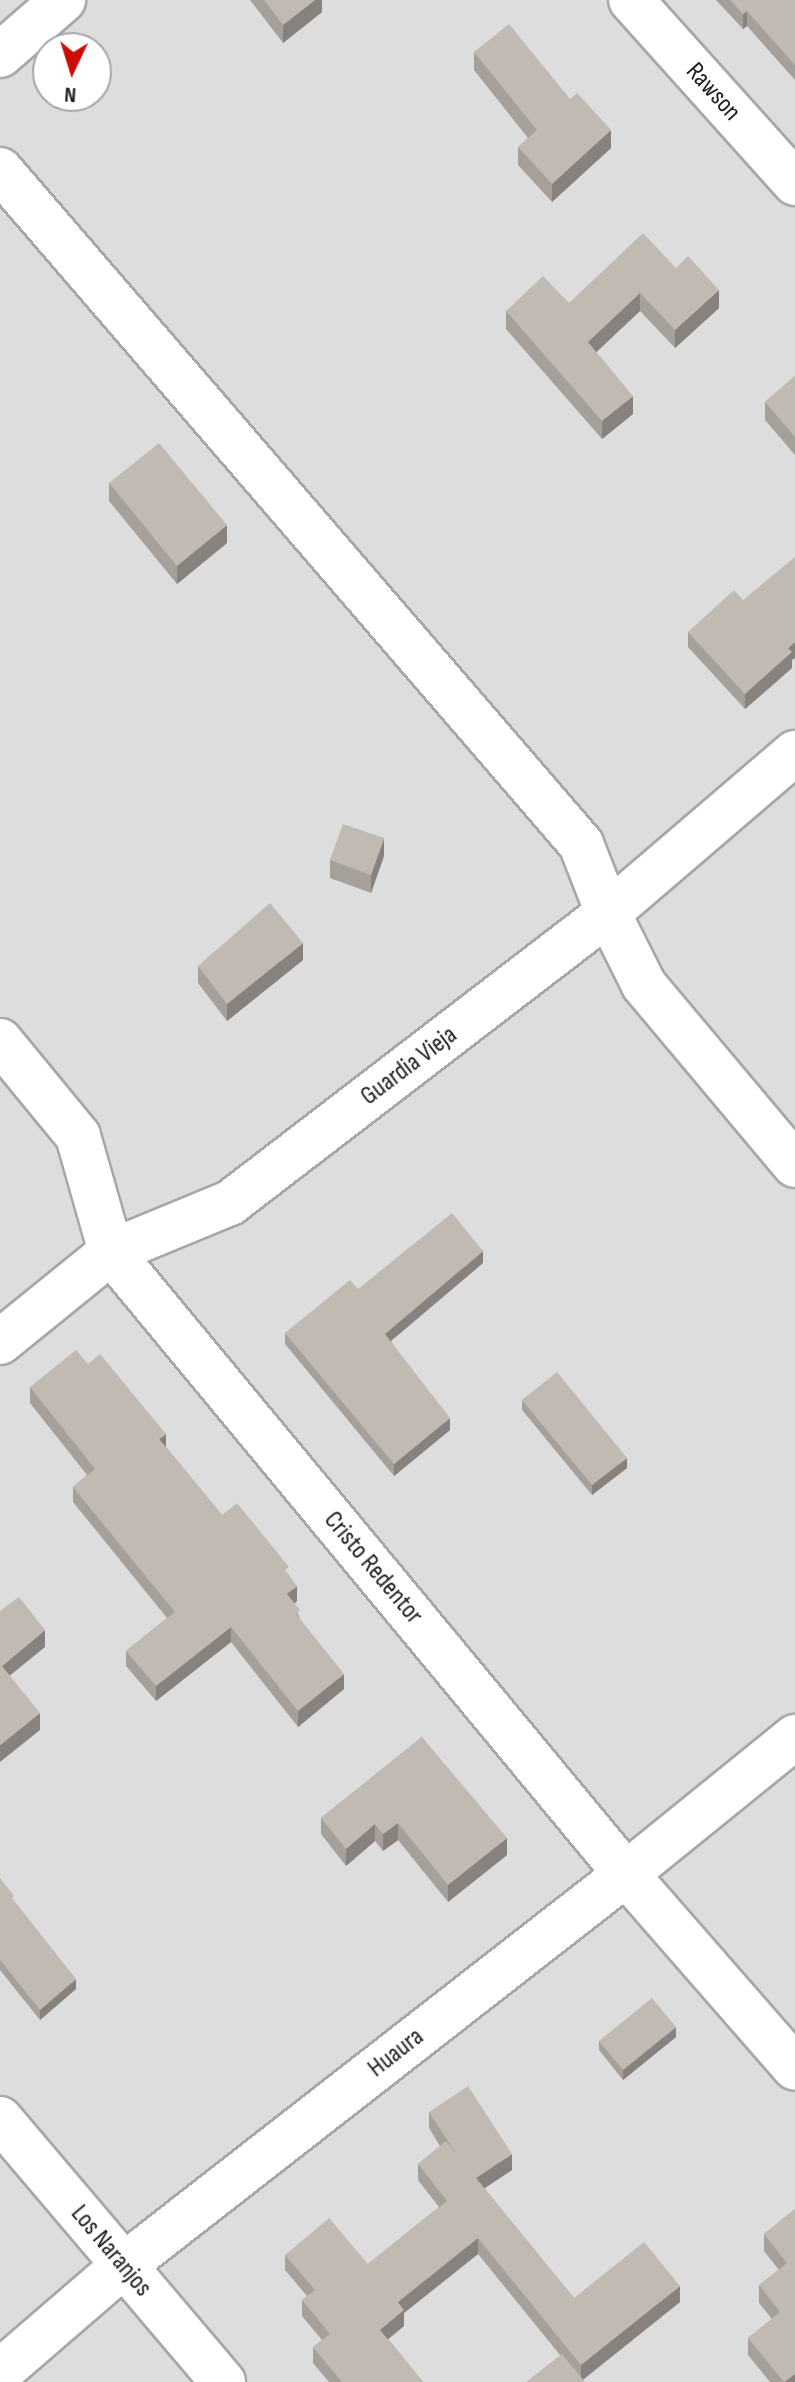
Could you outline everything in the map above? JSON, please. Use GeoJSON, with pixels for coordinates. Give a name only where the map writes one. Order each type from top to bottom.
{"type":"FeatureCollection","features":[{"type":"Feature","properties":{"kind":"street"},"geometry":{"type":"LineString","coordinates":[[0,55],[63,0]]}},
{"type":"Feature","properties":{"kind":"street","name":"Rawson"},"geometry":{"type":"LineString","coordinates":[[631,0],[795,183]]}},
{"type":"Feature","properties":{"kind":"street"},"geometry":{"type":"LineString","coordinates":[[0,170],[581,844],[608,913],[644,985],[795,1165]]}},
{"type":"Feature","properties":{"kind":"street","name":"Guardia Vieja"},"geometry":{"type":"LineString","coordinates":[[0,1342],[111,1252],[230,1203],[608,913],[795,753]]}},
{"type":"Feature","properties":{"kind":"street","name":"Cristo Redentor"},"geometry":{"type":"LineString","coordinates":[[0,1041],[78,1136],[111,1252],[626,1874],[795,2068]]}},
{"type":"Feature","properties":{"kind":"street","name":"Huaura"},"geometry":{"type":"LineString","coordinates":[[0,2372],[123,2266],[626,1874],[795,1737]]}},
{"type":"Feature","properties":{"kind":"street","name":"Los Naranjos"},"geometry":{"type":"LineString","coordinates":[[0,2119],[223,2382]]}},
{"type":"Feature","properties":{"kind":"shaded area"},"geometry":{"type":"Polygon","coordinates":[[[0,0],[795,0],[795,2382],[0,2382],[0,0]]]}},
{"type":"Feature","properties":{"kind":"building"},"geometry":{"type":"Polygon","coordinates":[[[264,0],[315,0],[283,25],[264,0]]]}},
{"type":"Feature","properties":{"kind":"building"},"geometry":{"type":"Polygon","coordinates":[[[730,0],[795,0],[795,65],[747,11],[743,14],[730,0]]]}},
{"type":"Feature","properties":{"kind":"building"},"geometry":{"type":"Polygon","coordinates":[[[509,24],[570,99],[577,93],[611,130],[552,184],[518,147],[537,130],[474,52],[509,24]]]}},
{"type":"Feature","properties":{"kind":"building"},"geometry":{"type":"Polygon","coordinates":[[[643,233],[676,268],[688,256],[719,290],[675,330],[640,293],[588,342],[633,396],[602,421],[506,311],[543,276],[569,303],[643,233]]]}},
{"type":"Feature","properties":{"kind":"building"},"geometry":{"type":"Polygon","coordinates":[[[795,376],[795,437],[765,402],[795,376]]]}},
{"type":"Feature","properties":{"kind":"building"},"geometry":{"type":"Polygon","coordinates":[[[159,443],[227,525],[177,566],[109,483],[159,443]]]}},
{"type":"Feature","properties":{"kind":"building"},"geometry":{"type":"Polygon","coordinates":[[[795,557],[795,642],[788,648],[792,652],[745,694],[688,632],[734,590],[743,600],[795,557]]]}},
{"type":"Feature","properties":{"kind":"building"},"geometry":{"type":"Polygon","coordinates":[[[343,824],[384,838],[371,875],[330,860],[343,824]]]}},
{"type":"Feature","properties":{"kind":"building"},"geometry":{"type":"Polygon","coordinates":[[[270,903],[303,943],[227,1004],[198,966],[270,903]]]}},
{"type":"Feature","properties":{"kind":"building"},"geometry":{"type":"Polygon","coordinates":[[[452,1213],[483,1251],[385,1334],[450,1418],[394,1464],[285,1333],[350,1280],[358,1289],[452,1213]]]}},
{"type":"Feature","properties":{"kind":"building"},"geometry":{"type":"Polygon","coordinates":[[[76,1350],[88,1364],[100,1354],[166,1434],[159,1439],[222,1515],[237,1503],[289,1567],[285,1570],[297,1586],[287,1594],[300,1610],[296,1614],[344,1674],[298,1711],[231,1627],[156,1686],[126,1651],[175,1612],[73,1487],[95,1469],[30,1387],[76,1350]]]}},
{"type":"Feature","properties":{"kind":"building"},"geometry":{"type":"Polygon","coordinates":[[[557,1372],[627,1458],[592,1485],[522,1400],[557,1372]]]}},
{"type":"Feature","properties":{"kind":"building"},"geometry":{"type":"Polygon","coordinates":[[[19,1597],[45,1630],[2,1666],[40,1713],[0,1745],[0,1611],[19,1597]]]}},
{"type":"Feature","properties":{"kind":"building"},"geometry":{"type":"Polygon","coordinates":[[[422,1737],[507,1838],[448,1885],[398,1823],[383,1834],[375,1824],[346,1849],[321,1818],[422,1737]]]}},
{"type":"Feature","properties":{"kind":"building"},"geometry":{"type":"Polygon","coordinates":[[[0,1878],[14,1896],[12,1898],[76,1979],[40,2010],[0,1960],[0,1878]]]}},
{"type":"Feature","properties":{"kind":"building"},"geometry":{"type":"Polygon","coordinates":[[[652,1998],[676,2027],[623,2070],[599,2041],[652,1998]]]}},
{"type":"Feature","properties":{"kind":"building"},"geometry":{"type":"Polygon","coordinates":[[[468,2086],[512,2154],[476,2178],[574,2298],[644,2242],[680,2286],[581,2365],[478,2238],[398,2302],[404,2310],[380,2330],[423,2382],[342,2382],[313,2347],[330,2334],[302,2300],[315,2290],[285,2255],[329,2218],[368,2264],[447,2201],[418,2164],[446,2141],[457,2155],[429,2112],[468,2086]]]}},
{"type":"Feature","properties":{"kind":"building"},"geometry":{"type":"Polygon","coordinates":[[[795,2209],[795,2374],[784,2382],[748,2338],[780,2312],[759,2285],[787,2263],[764,2234],[795,2209]]]}},
{"type":"Feature","properties":{"kind":"building"},"geometry":{"type":"Polygon","coordinates":[[[562,2354],[585,2382],[526,2382],[562,2354]]]}}]}
